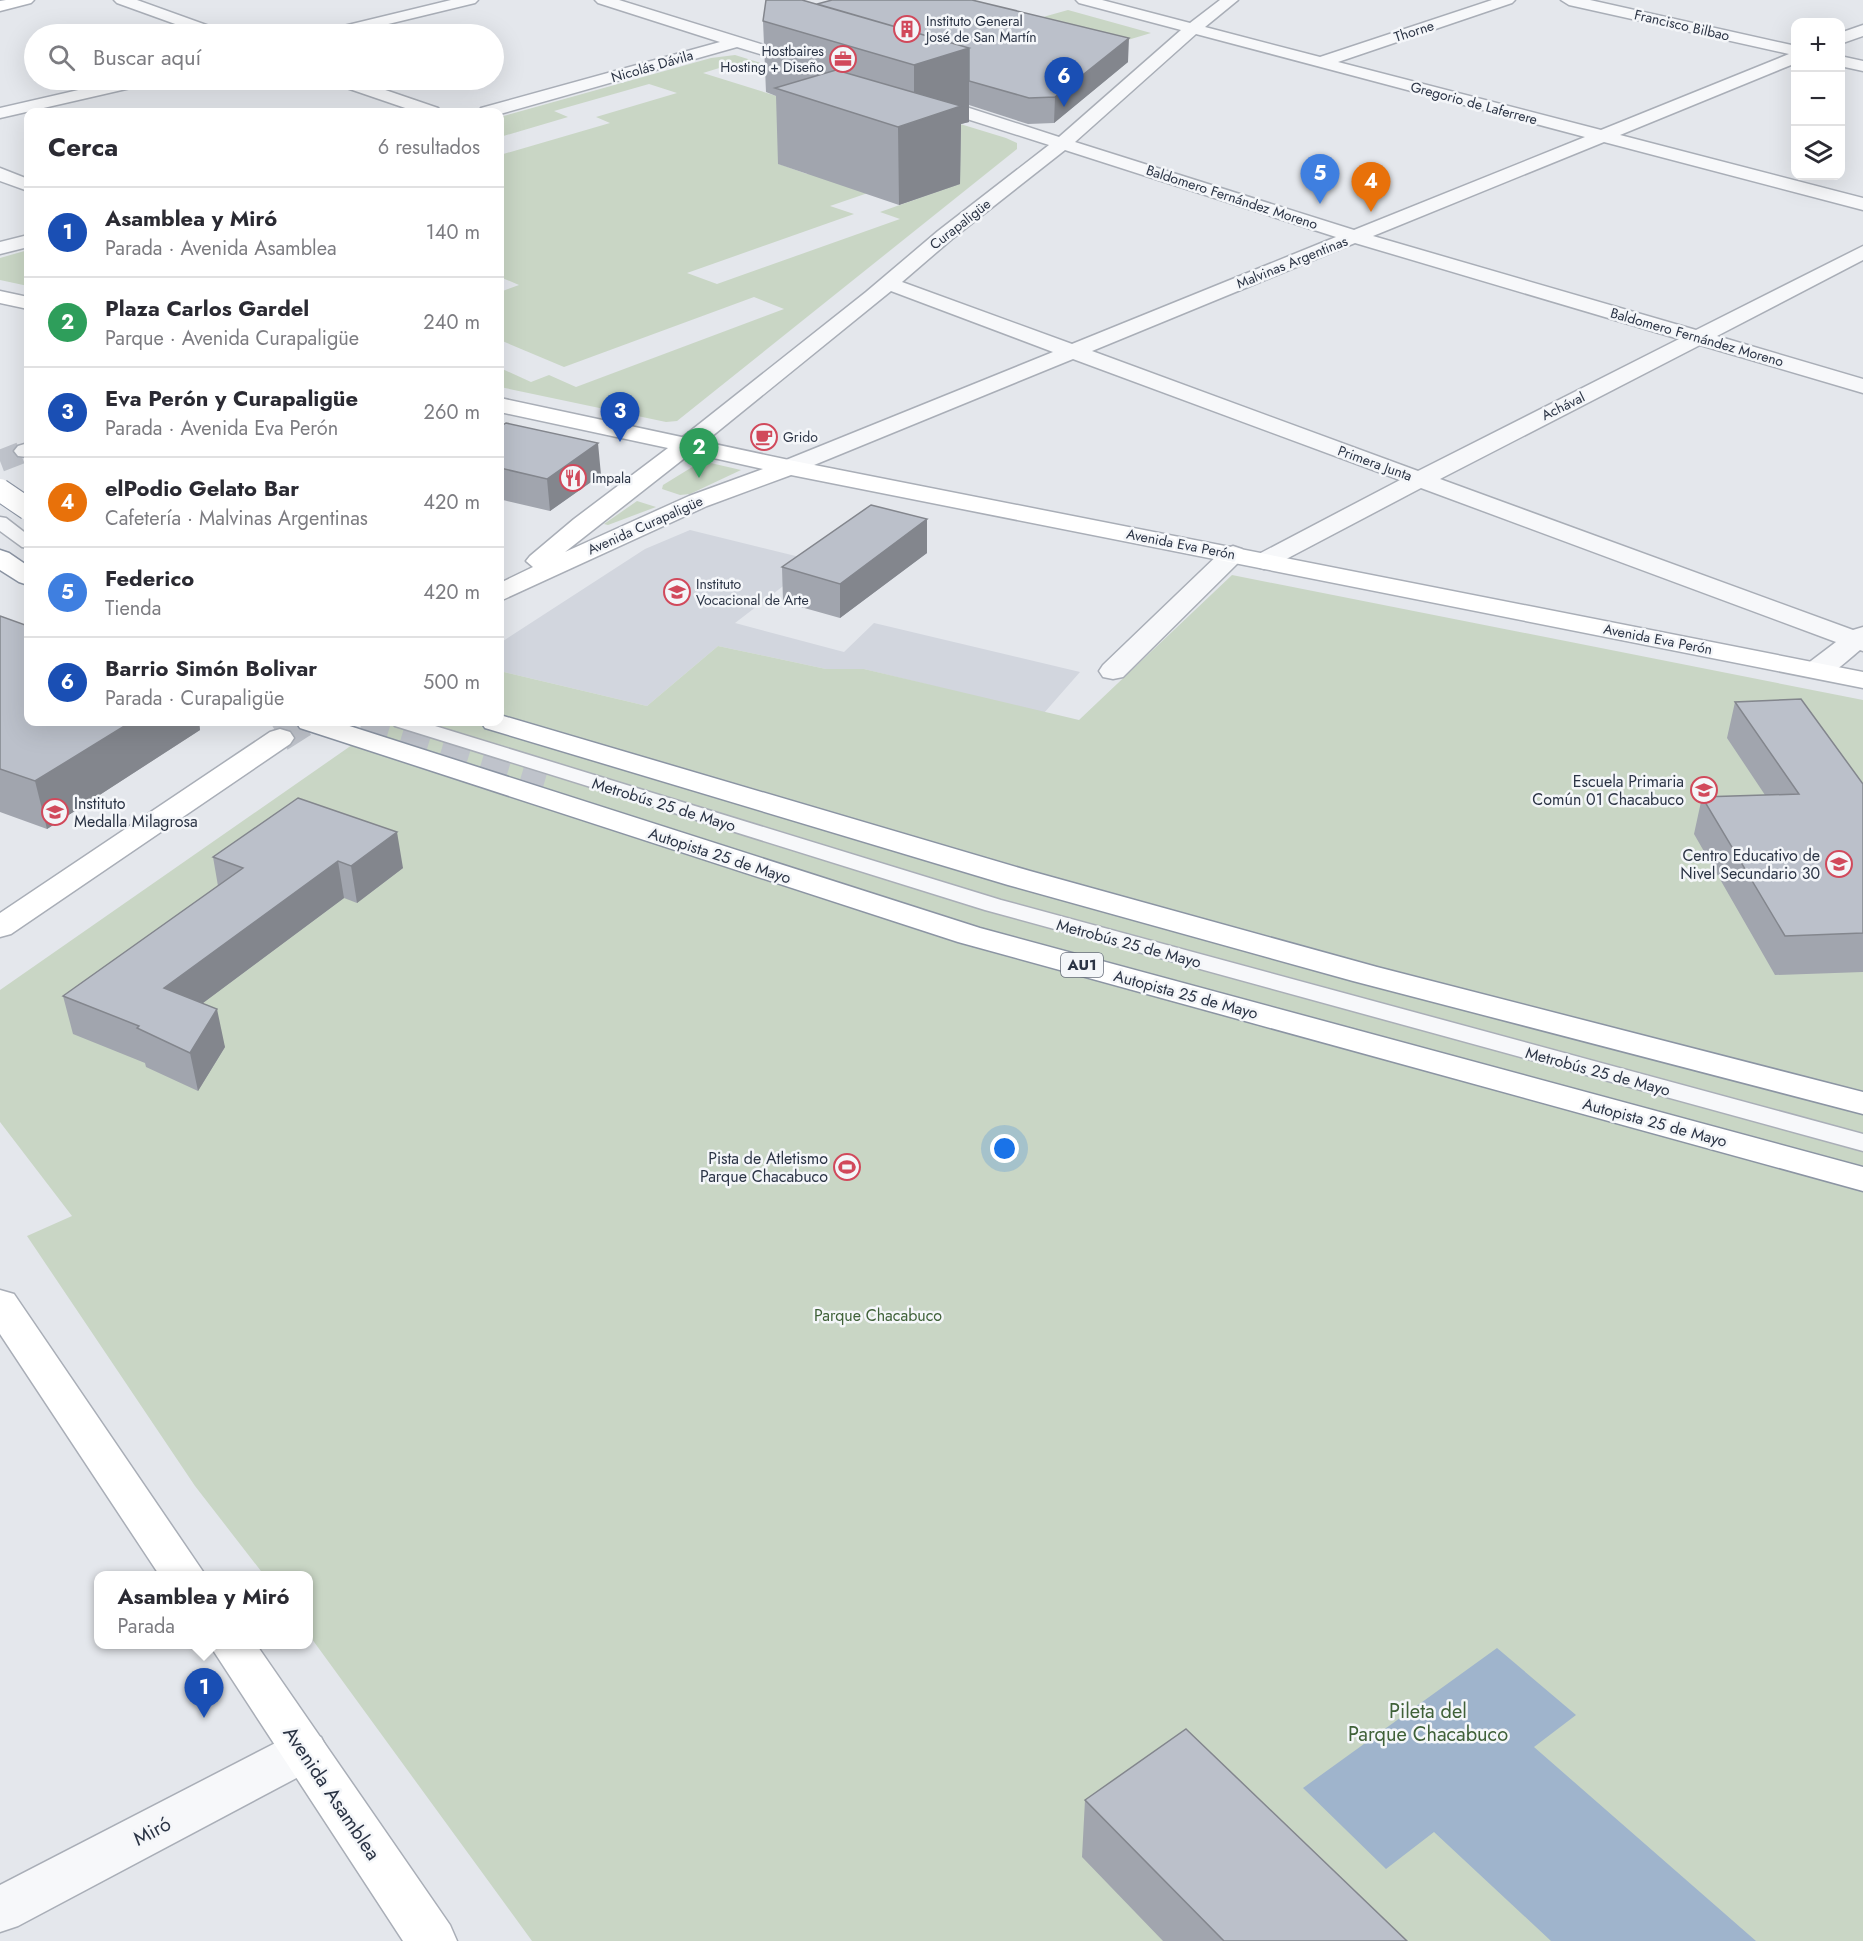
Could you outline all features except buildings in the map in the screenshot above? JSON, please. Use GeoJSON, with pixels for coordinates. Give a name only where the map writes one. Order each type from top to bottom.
{"type":"FeatureCollection","features":[{"type":"Feature","properties":{"kind":"main road"},"geometry":{"type":"LineString","coordinates":[[0,6],[26,0]]}},
{"type":"Feature","properties":{"kind":"main road"},"geometry":{"type":"LineString","coordinates":[[0,297],[24,302]]}},
{"type":"Feature","properties":{"kind":"main road","name":"Avenida Eva Perón"},"geometry":{"type":"LineString","coordinates":[[504,406],[789,467],[1863,680]]}},
{"type":"Feature","properties":{"kind":"main road","name":"Avenida Curapaligüe"},"geometry":{"type":"LineString","coordinates":[[504,590],[583,524],[687,445]]}},
{"type":"Feature","properties":{"kind":"main road","name":"Avenida Curapaligüe"},"geometry":{"type":"LineString","coordinates":[[504,591],[698,501],[789,467]]}},
{"type":"Feature","properties":{"kind":"main road"},"geometry":{"type":"LineString","coordinates":[[639,482],[642,491],[654,498],[674,502],[698,501]]}},
{"type":"Feature","properties":{"kind":"main road"},"geometry":{"type":"LineString","coordinates":[[0,490],[24,506]]}},
{"type":"Feature","properties":{"kind":"main road"},"geometry":{"type":"LineString","coordinates":[[0,558],[24,574]]}},
{"type":"Feature","properties":{"kind":"main road"},"geometry":{"type":"LineString","coordinates":[[504,725],[1019,878],[1353,971],[1863,1103]]}},
{"type":"Feature","properties":{"kind":"main road","name":"Autopista 25 de Mayo"},"geometry":{"type":"LineString","coordinates":[[322,726],[969,934],[1863,1179]]}},
{"type":"Feature","properties":{"kind":"main road"},"geometry":{"type":"LineString","coordinates":[[0,927],[280,738]]}},
{"type":"Feature","properties":{"kind":"main road"},"geometry":{"type":"LineString","coordinates":[[0,1304],[181,1571]]}},
{"type":"Feature","properties":{"kind":"main road","name":"Avenida Asamblea"},"geometry":{"type":"LineString","coordinates":[[234,1649],[432,1941]]}},
{"type":"Feature","properties":{"kind":"street"},"geometry":{"type":"LineString","coordinates":[[122,0],[189,24]]}},
{"type":"Feature","properties":{"kind":"street"},"geometry":{"type":"LineString","coordinates":[[370,24],[470,0]]}},
{"type":"Feature","properties":{"kind":"street"},"geometry":{"type":"LineString","coordinates":[[603,0],[824,68]]}},
{"type":"Feature","properties":{"kind":"street","name":"Gregorio de Laferrere"},"geometry":{"type":"LineString","coordinates":[[1084,0],[1863,204]]}},
{"type":"Feature","properties":{"kind":"street","name":"Curapaligüe"},"geometry":{"type":"LineString","coordinates":[[687,445],[1063,143],[1193,28],[1230,0]]}},
{"type":"Feature","properties":{"kind":"street","name":"Thorne"},"geometry":{"type":"LineString","coordinates":[[1321,62],[1507,0]]}},
{"type":"Feature","properties":{"kind":"street","name":"Francisco Bilbao"},"geometry":{"type":"LineString","coordinates":[[1569,0],[1791,50]]}},
{"type":"Feature","properties":{"kind":"street"},"geometry":{"type":"LineString","coordinates":[[1845,37],[1863,30]]}},
{"type":"Feature","properties":{"kind":"street","name":"Nicolás Dávila"},"geometry":{"type":"LineString","coordinates":[[501,108],[772,32]]}},
{"type":"Feature","properties":{"kind":"street","name":"Malvinas Argentinas"},"geometry":{"type":"LineString","coordinates":[[789,467],[1791,59]]}},
{"type":"Feature","properties":{"kind":"street"},"geometry":{"type":"LineString","coordinates":[[1845,62],[1863,66]]}},
{"type":"Feature","properties":{"kind":"street"},"geometry":{"type":"LineString","coordinates":[[0,113],[99,90]]}},
{"type":"Feature","properties":{"kind":"street"},"geometry":{"type":"LineString","coordinates":[[369,90],[421,108]]}},
{"type":"Feature","properties":{"kind":"street","name":"Baldomero Fernández Moreno"},"geometry":{"type":"LineString","coordinates":[[903,93],[1355,237],[1863,386]]}},
{"type":"Feature","properties":{"kind":"street"},"geometry":{"type":"LineString","coordinates":[[0,174],[24,184]]}},
{"type":"Feature","properties":{"kind":"street"},"geometry":{"type":"LineString","coordinates":[[0,248],[24,242]]}},
{"type":"Feature","properties":{"kind":"street","name":"Achával"},"geometry":{"type":"LineString","coordinates":[[1264,561],[1418,479],[1701,338],[1863,252]]}},
{"type":"Feature","properties":{"kind":"street","name":"Primera Junta"},"geometry":{"type":"LineString","coordinates":[[887,283],[1418,479],[1861,639]]}},
{"type":"Feature","properties":{"kind":"street"},"geometry":{"type":"LineString","coordinates":[[1113,671],[1233,554]]}},
{"type":"Feature","properties":{"kind":"street"},"geometry":{"type":"LineString","coordinates":[[1817,670],[1861,639]]}},
{"type":"Feature","properties":{"kind":"street","name":"Miró"},"geometry":{"type":"LineString","coordinates":[[0,1910],[304,1751]]}},
{"type":"Feature","properties":{"kind":"lane"},"geometry":{"type":"LineString","coordinates":[[0,522],[24,540]]}},
{"type":"Feature","properties":{"kind":"lane","name":"Metrobús 25 de Mayo"},"geometry":{"type":"LineString","coordinates":[[415,726],[993,905],[1863,1143]]}},
{"type":"Feature","properties":{"kind":"shaded area","name":"Instituto Vocacional de Arte"},"geometry":{"type":"Polygon","coordinates":[[[690,530],[816,561],[735,623],[844,652],[874,623],[1080,672],[1044,713],[864,669],[826,669],[718,646],[647,706],[504,672],[504,640],[645,549],[690,530]]]}},
{"type":"Feature","properties":{"kind":"green space"},"geometry":{"type":"Polygon","coordinates":[[[1068,10],[1151,33],[1101,48],[1018,24],[1068,10]]]}},
{"type":"Feature","properties":{"kind":"green space"},"geometry":{"type":"Polygon","coordinates":[[[735,55],[1006,138],[1017,143],[1017,149],[677,421],[666,422],[504,388],[504,370],[531,382],[549,375],[576,387],[784,309],[754,297],[564,367],[504,342],[504,291],[519,285],[504,279],[504,154],[610,123],[596,117],[677,93],[649,84],[554,111],[568,117],[504,136],[504,116],[711,58],[735,55]],[[729,65],[703,73],[885,130],[779,164],[807,174],[925,126],[729,65]],[[926,173],[830,206],[854,214],[687,273],[717,284],[900,219],[880,212],[959,184],[926,173]]]}},
{"type":"Feature","properties":{"kind":"green space"},"geometry":{"type":"Polygon","coordinates":[[[24,251],[24,285],[0,280],[0,258],[24,251]]]}},
{"type":"Feature","properties":{"kind":"green space"},"geometry":{"type":"Polygon","coordinates":[[[702,461],[741,470],[690,494],[680,495],[662,489],[663,485],[702,461]]]}},
{"type":"Feature","properties":{"kind":"green space"},"geometry":{"type":"Polygon","coordinates":[[[637,501],[656,507],[608,525],[604,524],[637,501]]]}},
{"type":"Feature","properties":{"kind":"green space","name":"Parque Chacabuco"},"geometry":{"type":"Polygon","coordinates":[[[1232,575],[1863,700],[1863,1941],[532,1941],[313,1640],[313,1571],[261,1571],[195,1486],[27,1236],[72,1216],[0,1122],[0,990],[379,726],[504,726],[504,672],[647,706],[718,646],[826,669],[864,669],[1079,720],[1232,575]]]}},
{"type":"Feature","properties":{"kind":"water"},"geometry":{"type":"Polygon","coordinates":[[[1497,1648],[1576,1715],[1534,1747],[1756,1941],[1551,1941],[1434,1832],[1386,1869],[1303,1788],[1497,1648]]]}},
{"type":"Feature","properties":{"kind":"tunnel"},"geometry":{"type":"LineString","coordinates":[[0,461],[24,452]]}},
{"type":"Feature","properties":{"kind":"tunnel"},"geometry":{"type":"LineString","coordinates":[[280,738],[299,726]]}},
{"type":"Feature","properties":{"kind":"tunnel"},"geometry":{"type":"LineString","coordinates":[[375,726],[546,777]]}},
{"type":"Feature","properties":{"kind":"place","name":"Instituto General José de San Martín"},"geometry":{"type":"Point","coordinates":[907,29]}},
{"type":"Feature","properties":{"kind":"place","name":"Hostbaires Hosting + Diseño"},"geometry":{"type":"Point","coordinates":[843,59]}},
{"type":"Feature","properties":{"kind":"place","name":"Barrio Simón Bolivar"},"geometry":{"type":"Point","coordinates":[1064,107]}},
{"type":"Feature","properties":{"kind":"place","name":"Federico"},"geometry":{"type":"Point","coordinates":[1320,204]}},
{"type":"Feature","properties":{"kind":"place","name":"elPodio Gelato Bar"},"geometry":{"type":"Point","coordinates":[1371,212]}},
{"type":"Feature","properties":{"kind":"place","name":"Grido"},"geometry":{"type":"Point","coordinates":[764,437]}},
{"type":"Feature","properties":{"kind":"place","name":"Eva Perón y Curapaligüe"},"geometry":{"type":"Point","coordinates":[620,442]}},
{"type":"Feature","properties":{"kind":"place","name":"Impala"},"geometry":{"type":"Point","coordinates":[573,478]}},
{"type":"Feature","properties":{"kind":"place","name":"Plaza Carlos Gardel"},"geometry":{"type":"Point","coordinates":[699,478]}},
{"type":"Feature","properties":{"kind":"place","name":"Instituto Vocacional de Arte"},"geometry":{"type":"Point","coordinates":[677,592]}},
{"type":"Feature","properties":{"kind":"place","name":"Escuela Primaria Común 01 Chacabuco"},"geometry":{"type":"Point","coordinates":[1704,790]}},
{"type":"Feature","properties":{"kind":"place","name":"Instituto Medalla Milagrosa"},"geometry":{"type":"Point","coordinates":[55,812]}},
{"type":"Feature","properties":{"kind":"place","name":"Centro Educativo de Nivel Secundario 30"},"geometry":{"type":"Point","coordinates":[1839,864]}},
{"type":"Feature","properties":{"kind":"place","name":"Pista de Atletismo Parque Chacabuco"},"geometry":{"type":"Point","coordinates":[847,1167]}},
{"type":"Feature","properties":{"kind":"place","name":"Asamblea y Miró"},"geometry":{"type":"Point","coordinates":[204,1718]}},
{"type":"Feature","properties":{"kind":"park label","name":"Pileta del Parque Chacabuco"},"geometry":{"type":"Point","coordinates":[1428,1722]}}]}
